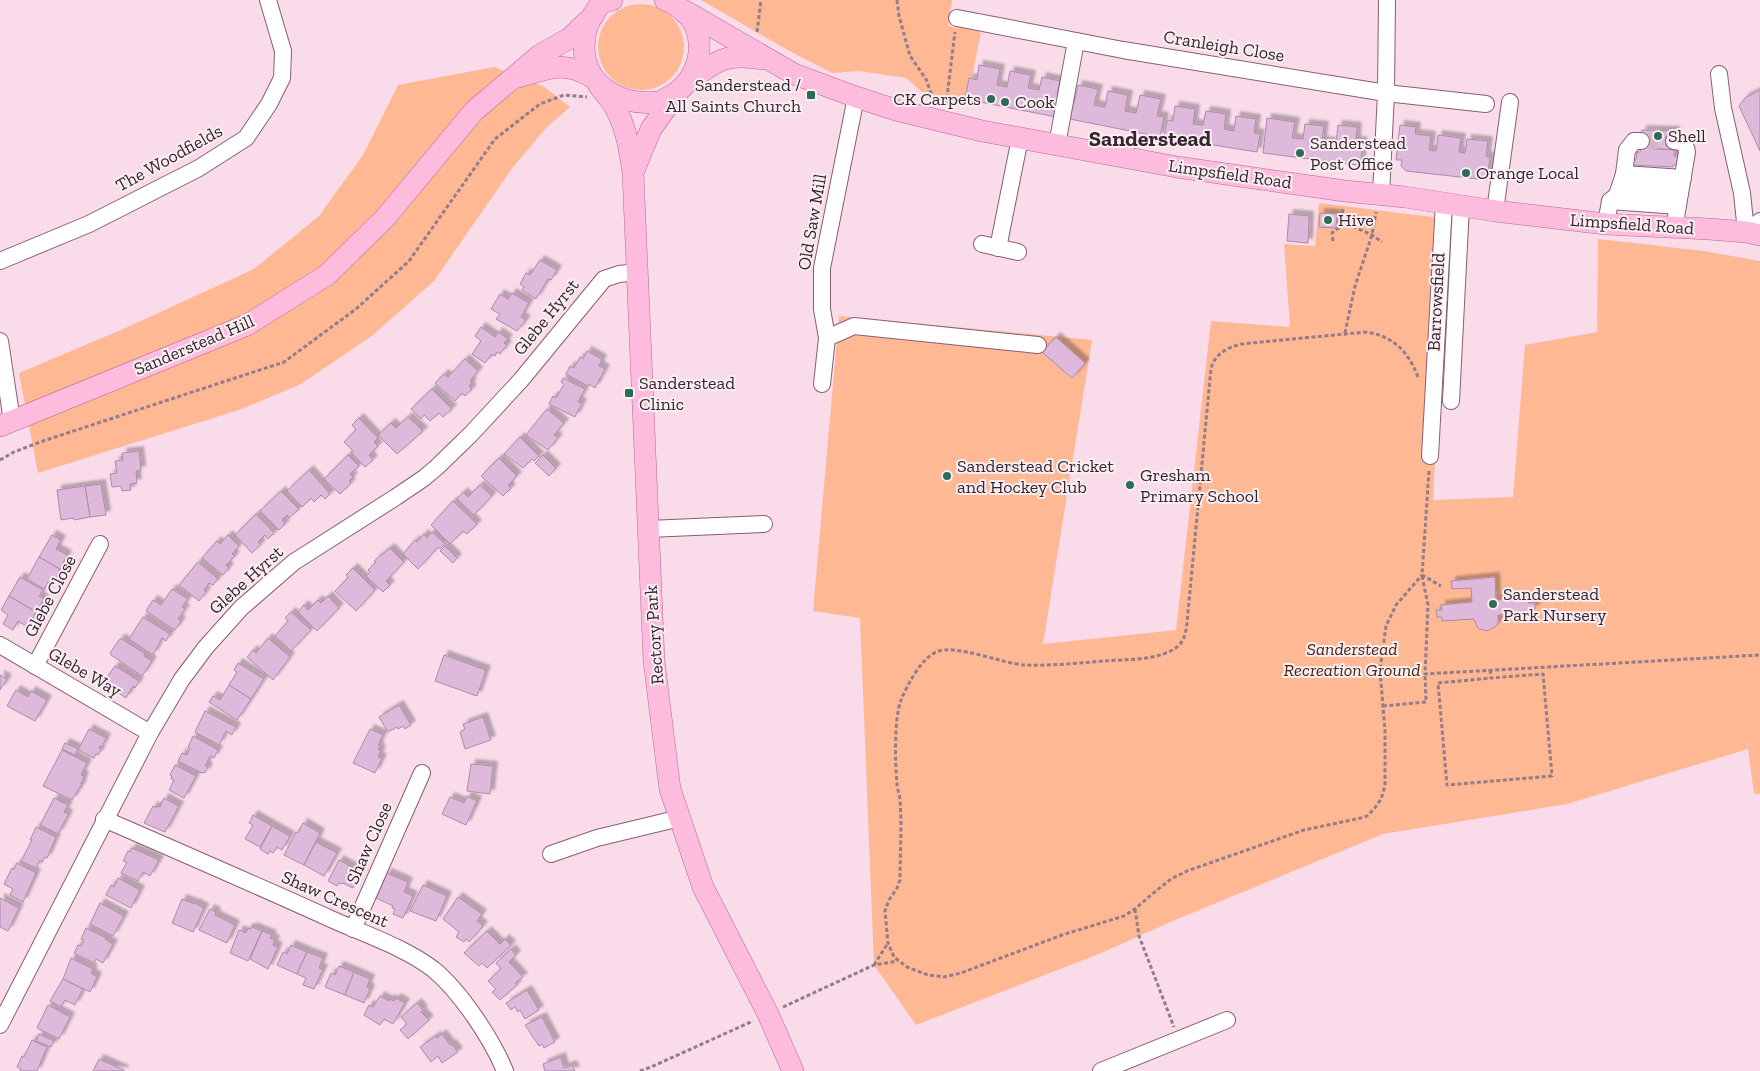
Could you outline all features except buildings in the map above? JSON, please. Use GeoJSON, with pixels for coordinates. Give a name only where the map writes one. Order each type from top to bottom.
{"type":"FeatureCollection","features":[{"type":"Feature","properties":{"kind":"main road","name":"Limpsfield Road"},"geometry":{"type":"LineString","coordinates":[[674,4],[794,74],[856,97],[943,123],[1177,167],[1495,211],[1606,224],[1674,229],[1755,230]]}},
{"type":"Feature","properties":{"kind":"main road"},"geometry":{"type":"LineString","coordinates":[[674,4],[698,31],[699,43],[693,74],[682,88]]}},
{"type":"Feature","properties":{"kind":"main road"},"geometry":{"type":"LineString","coordinates":[[596,81],[585,58],[584,37],[602,5]]}},
{"type":"Feature","properties":{"kind":"main road","name":"Sanderstead Hill"},"geometry":{"type":"LineString","coordinates":[[6,424],[246,326],[327,275],[385,218],[474,111],[540,56],[570,38],[602,5]]}},
{"type":"Feature","properties":{"kind":"main road","name":"Limpsfield Road"},"geometry":{"type":"LineString","coordinates":[[682,88],[714,63],[730,57],[763,56]]}},
{"type":"Feature","properties":{"kind":"main road","name":"Sanderstead Hill"},"geometry":{"type":"LineString","coordinates":[[512,78],[554,67],[568,66],[579,70],[614,95],[625,100],[640,102],[659,102],[682,88]]}},
{"type":"Feature","properties":{"kind":"main road","name":"Rectory Park"},"geometry":{"type":"LineString","coordinates":[[596,81],[617,110],[629,144],[633,173],[654,660],[670,789],[703,887],[768,1014],[792,1071]]}},
{"type":"Feature","properties":{"kind":"main road","name":"Rectory Park"},"geometry":{"type":"LineString","coordinates":[[633,173],[651,129],[682,88]]}},
{"type":"Feature","properties":{"kind":"street","name":"The Woodfields"},"geometry":{"type":"LineString","coordinates":[[0,261],[88,224],[199,168],[246,138],[269,104],[282,78],[283,51],[268,0]]}},
{"type":"Feature","properties":{"kind":"street"},"geometry":{"type":"LineString","coordinates":[[1381,195],[1386,94],[1386,0]]}},
{"type":"Feature","properties":{"kind":"street","name":"Cranleigh Close"},"geometry":{"type":"LineString","coordinates":[[957,18],[1076,41],[1386,94],[1486,104]]}},
{"type":"Feature","properties":{"kind":"street"},"geometry":{"type":"LineString","coordinates":[[1057,145],[1076,41]]}},
{"type":"Feature","properties":{"kind":"street"},"geometry":{"type":"LineString","coordinates":[[1719,74],[1723,108],[1742,193],[1755,230]]}},
{"type":"Feature","properties":{"kind":"street","name":"Old Saw Mill"},"geometry":{"type":"LineString","coordinates":[[822,384],[826,338],[822,309],[822,268],[856,97]]}},
{"type":"Feature","properties":{"kind":"street"},"geometry":{"type":"LineString","coordinates":[[1495,211],[1510,102]]}},
{"type":"Feature","properties":{"kind":"street"},"geometry":{"type":"LineString","coordinates":[[998,248],[1020,138]]}},
{"type":"Feature","properties":{"kind":"street"},"geometry":{"type":"LineString","coordinates":[[1606,224],[1618,188],[1626,154],[1631,143],[1641,141]]}},
{"type":"Feature","properties":{"kind":"street"},"geometry":{"type":"LineString","coordinates":[[1674,141],[1686,145],[1686,160],[1674,229]]}},
{"type":"Feature","properties":{"kind":"street"},"geometry":{"type":"LineString","coordinates":[[1618,188],[1680,192]]}},
{"type":"Feature","properties":{"kind":"street"},"geometry":{"type":"LineString","coordinates":[[1618,188],[1680,192]]}},
{"type":"Feature","properties":{"kind":"street"},"geometry":{"type":"LineString","coordinates":[[1430,456],[1453,205]]}},
{"type":"Feature","properties":{"kind":"street","name":"Barrowsfield"},"geometry":{"type":"LineString","coordinates":[[1451,400],[1453,205]]}},
{"type":"Feature","properties":{"kind":"street"},"geometry":{"type":"LineString","coordinates":[[982,244],[1018,252]]}},
{"type":"Feature","properties":{"kind":"street","name":"Glebe Hyrst"},"geometry":{"type":"LineString","coordinates":[[0,1025],[104,819],[150,733],[170,698],[217,633],[241,608],[294,562],[426,476],[471,434],[515,386],[604,279],[619,274],[638,272]]}},
{"type":"Feature","properties":{"kind":"street"},"geometry":{"type":"LineString","coordinates":[[826,338],[854,326],[1038,346]]}},
{"type":"Feature","properties":{"kind":"street"},"geometry":{"type":"LineString","coordinates":[[0,341],[6,424]]}},
{"type":"Feature","properties":{"kind":"street"},"geometry":{"type":"LineString","coordinates":[[648,529],[764,524]]}},
{"type":"Feature","properties":{"kind":"street","name":"Glebe Close"},"geometry":{"type":"LineString","coordinates":[[35,666],[100,544]]}},
{"type":"Feature","properties":{"kind":"street","name":"Glebe Way"},"geometry":{"type":"LineString","coordinates":[[0,645],[150,733]]}},
{"type":"Feature","properties":{"kind":"street","name":"Shaw Close"},"geometry":{"type":"LineString","coordinates":[[353,929],[422,773]]}},
{"type":"Feature","properties":{"kind":"street"},"geometry":{"type":"LineString","coordinates":[[551,854],[597,838],[680,818]]}},
{"type":"Feature","properties":{"kind":"street","name":"Shaw Crescent"},"geometry":{"type":"LineString","coordinates":[[104,819],[423,962],[438,974],[480,1025],[505,1071]]}},
{"type":"Feature","properties":{"kind":"street"},"geometry":{"type":"LineString","coordinates":[[1101,1071],[1227,1020]]}},
{"type":"Feature","properties":{"kind":"path"},"geometry":{"type":"LineString","coordinates":[[761,0],[763,56]]}},
{"type":"Feature","properties":{"kind":"path"},"geometry":{"type":"LineString","coordinates":[[897,0],[899,16],[910,56],[926,79],[943,123]]}},
{"type":"Feature","properties":{"kind":"path"},"geometry":{"type":"LineString","coordinates":[[943,123],[957,18]]}},
{"type":"Feature","properties":{"kind":"path"},"geometry":{"type":"LineString","coordinates":[[1333,241],[1332,233],[1341,226],[1345,191]]}},
{"type":"Feature","properties":{"kind":"path"},"geometry":{"type":"LineString","coordinates":[[1345,333],[1355,286],[1372,235],[1376,210],[1381,195]]}},
{"type":"Feature","properties":{"kind":"path"},"geometry":{"type":"LineString","coordinates":[[1341,221],[1372,235],[1382,242]]}},
{"type":"Feature","properties":{"kind":"path"},"geometry":{"type":"LineString","coordinates":[[1421,382],[1406,353],[1398,344],[1380,334],[1366,332],[1345,333],[1303,339],[1241,344],[1226,349],[1213,362],[1211,368],[1187,623],[1184,637],[1178,646],[1132,661],[1025,665],[959,651],[944,650],[933,654],[919,668],[903,697],[899,709],[896,762],[900,801],[900,880],[885,911],[888,942],[891,952],[898,961],[928,975],[944,977],[952,975],[1062,935],[1118,919],[1135,909],[1171,879],[1187,871],[1304,830],[1361,818],[1371,813],[1385,790],[1385,731],[1380,670],[1386,626],[1396,605],[1422,576]]}},
{"type":"Feature","properties":{"kind":"path"},"geometry":{"type":"LineString","coordinates":[[1383,706],[1426,702],[1425,674],[1428,605],[1422,576],[1430,456]]}},
{"type":"Feature","properties":{"kind":"path"},"geometry":{"type":"LineString","coordinates":[[1422,576],[1441,586]]}},
{"type":"Feature","properties":{"kind":"path"},"geometry":{"type":"LineString","coordinates":[[1425,674],[1760,655]]}},
{"type":"Feature","properties":{"kind":"path"},"geometry":{"type":"LineString","coordinates":[[1490,670],[1491,678]]}},
{"type":"Feature","properties":{"kind":"path"},"geometry":{"type":"LineString","coordinates":[[1543,674],[1552,776],[1447,785],[1438,683],[1491,678],[1543,674]]}},
{"type":"Feature","properties":{"kind":"path"},"geometry":{"type":"LineString","coordinates":[[1135,909],[1139,936],[1178,1039]]}},
{"type":"Feature","properties":{"kind":"path"},"geometry":{"type":"LineString","coordinates":[[874,965],[888,942]]}},
{"type":"Feature","properties":{"kind":"path"},"geometry":{"type":"LineString","coordinates":[[640,1071],[874,965],[898,961]]}},
{"type":"Feature","properties":{"kind":"green space"},"geometry":{"type":"Polygon","coordinates":[[[701,0],[952,0],[948,26],[981,31],[967,102],[922,92],[906,78],[859,71],[832,73],[784,48],[701,0]]]}},
{"type":"Feature","properties":{"kind":"green space"},"geometry":{"type":"Polygon","coordinates":[[[641,4],[665,11],[677,23],[684,47],[677,71],[665,83],[641,90],[617,83],[605,71],[598,47],[605,23],[617,11],[641,4]]]}},
{"type":"Feature","properties":{"kind":"green space"},"geometry":{"type":"Polygon","coordinates":[[[494,67],[543,86],[570,107],[547,127],[513,167],[434,281],[373,335],[301,384],[242,409],[38,473],[19,373],[121,330],[254,269],[319,216],[363,155],[398,85],[494,67]]]}},
{"type":"Feature","properties":{"kind":"green space","name":"Sanderstead Recreation Ground"},"geometry":{"type":"Polygon","coordinates":[[[1319,203],[1448,219],[1433,500],[1513,497],[1525,345],[1597,332],[1598,239],[1704,251],[1760,261],[1760,794],[1754,794],[1748,749],[1567,804],[1383,834],[1175,920],[1099,954],[916,1025],[874,965],[860,618],[813,611],[839,316],[1092,340],[1043,644],[1176,630],[1211,321],[1290,327],[1284,244],[1315,246],[1319,203]]]}},
{"type":"Feature","properties":{"kind":"tunnel"},"geometry":{"type":"LineString","coordinates":[[1641,141],[1674,141]]}},
{"type":"Feature","properties":{"kind":"place","name":"Sanderstead / All Saints Church"},"geometry":{"type":"Point","coordinates":[811,95]}},
{"type":"Feature","properties":{"kind":"place","name":"CK Carpets"},"geometry":{"type":"Point","coordinates":[991,99]}},
{"type":"Feature","properties":{"kind":"place","name":"Cook"},"geometry":{"type":"Point","coordinates":[1005,102]}},
{"type":"Feature","properties":{"kind":"place","name":"Shell"},"geometry":{"type":"Point","coordinates":[1658,136]}},
{"type":"Feature","properties":{"kind":"place","name":"Sanderstead Post Office"},"geometry":{"type":"Point","coordinates":[1300,153]}},
{"type":"Feature","properties":{"kind":"place","name":"Orange Local"},"geometry":{"type":"Point","coordinates":[1466,173]}},
{"type":"Feature","properties":{"kind":"place","name":"Hive"},"geometry":{"type":"Point","coordinates":[1328,220]}},
{"type":"Feature","properties":{"kind":"place","name":"Sanderstead Clinic"},"geometry":{"type":"Point","coordinates":[629,393]}},
{"type":"Feature","properties":{"kind":"place","name":"Sanderstead Cricket and Hockey Club"},"geometry":{"type":"Point","coordinates":[947,476]}},
{"type":"Feature","properties":{"kind":"place","name":"Gresham Primary School"},"geometry":{"type":"Point","coordinates":[1130,485]}},
{"type":"Feature","properties":{"kind":"place","name":"Sanderstead Park Nursery"},"geometry":{"type":"Point","coordinates":[1493,604]}},
{"type":"Feature","properties":{"kind":"district","name":"Sanderstead"},"geometry":{"type":"Point","coordinates":[1150,138]}}]}
